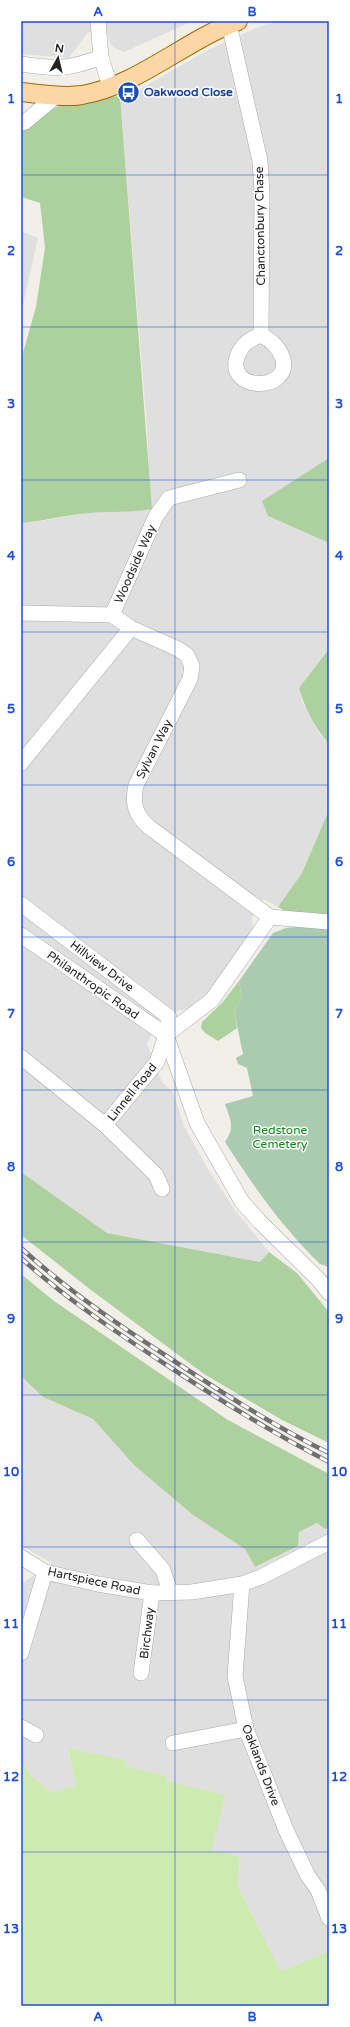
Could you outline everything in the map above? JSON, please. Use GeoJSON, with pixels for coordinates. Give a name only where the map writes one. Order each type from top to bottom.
{"type":"FeatureCollection","features":[{"type":"Feature","properties":{"kind":"main road"},"geometry":{"type":"LineString","coordinates":[[21,92],[56,96],[81,95],[110,86],[142,72],[233,23]]}},
{"type":"Feature","properties":{"kind":"street"},"geometry":{"type":"LineString","coordinates":[[98,21],[101,57],[110,86]]}},
{"type":"Feature","properties":{"kind":"street","name":"Chanctonbury Chase"},"geometry":{"type":"LineString","coordinates":[[233,23],[260,161],[262,192],[260,335]]}},
{"type":"Feature","properties":{"kind":"street"},"geometry":{"type":"LineString","coordinates":[[21,64],[51,69],[78,66],[101,57]]}},
{"type":"Feature","properties":{"kind":"street"},"geometry":{"type":"LineString","coordinates":[[21,123],[30,118],[56,96]]}},
{"type":"Feature","properties":{"kind":"street","name":"Woodside Way"},"geometry":{"type":"LineString","coordinates":[[21,613],[112,615],[156,516],[169,498],[239,480]]}},
{"type":"Feature","properties":{"kind":"street","name":"Sylvan Way"},"geometry":{"type":"LineString","coordinates":[[112,615],[131,628],[178,649],[187,655],[192,666],[190,680],[136,785],[134,800],[138,815],[149,827],[270,917]]}},
{"type":"Feature","properties":{"kind":"street"},"geometry":{"type":"LineString","coordinates":[[21,763],[131,628]]}},
{"type":"Feature","properties":{"kind":"street","name":"Hillview Drive"},"geometry":{"type":"LineString","coordinates":[[21,904],[169,1017],[166,1035]]}},
{"type":"Feature","properties":{"kind":"street"},"geometry":{"type":"LineString","coordinates":[[329,922],[270,917],[212,1000],[166,1035],[197,1123],[242,1202],[260,1222],[319,1280],[329,1293]]}},
{"type":"Feature","properties":{"kind":"street","name":"Philanthropic Road"},"geometry":{"type":"LineString","coordinates":[[21,935],[166,1035]]}},
{"type":"Feature","properties":{"kind":"street","name":"Linnell Road"},"geometry":{"type":"LineString","coordinates":[[105,1125],[157,1062],[166,1035]]}},
{"type":"Feature","properties":{"kind":"street","name":"Linnell Road"},"geometry":{"type":"LineString","coordinates":[[21,1057],[105,1125],[156,1175],[162,1189]]}},
{"type":"Feature","properties":{"kind":"street"},"geometry":{"type":"LineString","coordinates":[[137,1540],[164,1570],[170,1592]]}},
{"type":"Feature","properties":{"kind":"street","name":"Hartspiece Road"},"geometry":{"type":"LineString","coordinates":[[21,1557],[45,1572],[98,1584],[152,1593],[192,1592],[242,1584],[261,1577],[329,1542]]}},
{"type":"Feature","properties":{"kind":"street"},"geometry":{"type":"LineString","coordinates":[[21,1653],[45,1572]]}},
{"type":"Feature","properties":{"kind":"street","name":"Oaklands Drive"},"geometry":{"type":"LineString","coordinates":[[242,1584],[235,1676],[246,1729],[286,1830],[308,1876],[323,1891],[329,1918]]}},
{"type":"Feature","properties":{"kind":"street","name":"Birchway"},"geometry":{"type":"LineString","coordinates":[[141,1673],[152,1593]]}},
{"type":"Feature","properties":{"kind":"street"},"geometry":{"type":"LineString","coordinates":[[21,1727],[36,1735]]}},
{"type":"Feature","properties":{"kind":"street"},"geometry":{"type":"LineString","coordinates":[[173,1742],[246,1729]]}},
{"type":"Feature","properties":{"kind":"shaded area"},"geometry":{"type":"Polygon","coordinates":[[[21,21],[193,21],[124,52],[113,47],[110,43],[108,34],[88,32],[69,58],[21,54],[21,21]]]}},
{"type":"Feature","properties":{"kind":"shaded area"},"geometry":{"type":"Polygon","coordinates":[[[281,21],[329,21],[329,458],[300,478],[280,489],[268,516],[329,543],[329,649],[299,688],[303,703],[319,733],[329,744],[329,810],[302,873],[278,907],[263,899],[252,918],[253,928],[249,939],[218,989],[192,1008],[161,1014],[147,1044],[162,1082],[173,1092],[184,1126],[205,1164],[232,1206],[269,1252],[260,1262],[107,1233],[21,1172],[21,523],[88,513],[151,509],[147,428],[120,96],[137,91],[206,51],[258,27],[281,21]]]}},
{"type":"Feature","properties":{"kind":"shaded area"},"geometry":{"type":"Polygon","coordinates":[[[21,231],[38,238],[21,314],[21,231]]]}},
{"type":"Feature","properties":{"kind":"shaded area"},"geometry":{"type":"Polygon","coordinates":[[[21,1376],[43,1397],[93,1419],[134,1465],[193,1515],[245,1549],[255,1567],[298,1546],[299,1532],[317,1523],[325,1529],[329,1528],[329,1951],[281,1971],[238,1886],[240,1857],[211,1850],[225,1795],[165,1781],[166,1775],[124,1766],[68,1749],[76,1785],[52,1793],[34,1778],[21,1761],[21,1584],[52,1563],[21,1546],[21,1376]]]}},
{"type":"Feature","properties":{"kind":"green space"},"geometry":{"type":"Polygon","coordinates":[[[120,96],[152,509],[89,513],[21,523],[21,360],[36,307],[45,248],[40,203],[21,197],[21,127],[32,123],[59,106],[89,99],[120,96]]]}},
{"type":"Feature","properties":{"kind":"green space"},"geometry":{"type":"Polygon","coordinates":[[[329,458],[329,543],[268,516],[262,501],[329,458]]]}},
{"type":"Feature","properties":{"kind":"green space"},"geometry":{"type":"Polygon","coordinates":[[[329,649],[329,744],[311,718],[299,688],[329,649]]]}},
{"type":"Feature","properties":{"kind":"green space"},"geometry":{"type":"Polygon","coordinates":[[[329,810],[329,915],[293,916],[278,907],[302,873],[329,810]]]}},
{"type":"Feature","properties":{"kind":"green space","name":"Redstone Cemetery"},"geometry":{"type":"Polygon","coordinates":[[[304,926],[329,928],[329,1267],[320,1264],[293,1236],[246,1175],[225,1142],[230,1132],[231,1124],[225,1104],[253,1096],[247,1068],[238,1064],[236,1058],[243,1054],[234,1011],[242,998],[239,981],[273,933],[286,928],[304,926]]]}},
{"type":"Feature","properties":{"kind":"green space"},"geometry":{"type":"Polygon","coordinates":[[[239,981],[242,998],[234,1011],[237,1028],[218,1041],[205,1033],[201,1028],[202,1022],[222,1003],[239,981]]]}},
{"type":"Feature","properties":{"kind":"green space"},"geometry":{"type":"Polygon","coordinates":[[[21,1172],[107,1233],[260,1262],[269,1252],[297,1273],[329,1312],[329,1443],[282,1420],[204,1374],[91,1290],[21,1235],[21,1172]]]}},
{"type":"Feature","properties":{"kind":"green space"},"geometry":{"type":"Polygon","coordinates":[[[21,1274],[54,1301],[228,1420],[329,1474],[329,1528],[325,1529],[317,1523],[299,1532],[298,1546],[255,1567],[245,1549],[193,1515],[134,1465],[93,1419],[43,1397],[21,1376],[21,1274]]]}},
{"type":"Feature","properties":{"kind":"green space"},"geometry":{"type":"Polygon","coordinates":[[[68,1748],[124,1760],[125,1766],[166,1775],[166,1781],[225,1795],[212,1850],[240,1857],[238,1886],[281,1971],[329,1951],[329,2006],[21,2006],[21,1761],[34,1778],[52,1793],[76,1785],[68,1748]]]}},
{"type":"Feature","properties":{"kind":"railway"},"geometry":{"type":"LineString","coordinates":[[21,1248],[73,1291],[146,1343],[246,1407],[329,1453]]}},
{"type":"Feature","properties":{"kind":"railway"},"geometry":{"type":"LineString","coordinates":[[21,1258],[73,1301],[147,1352],[246,1415],[329,1462]]}},
{"type":"Feature","properties":{"kind":"place","name":"Oakwood Close"},"geometry":{"type":"Point","coordinates":[129,92]}}]}
